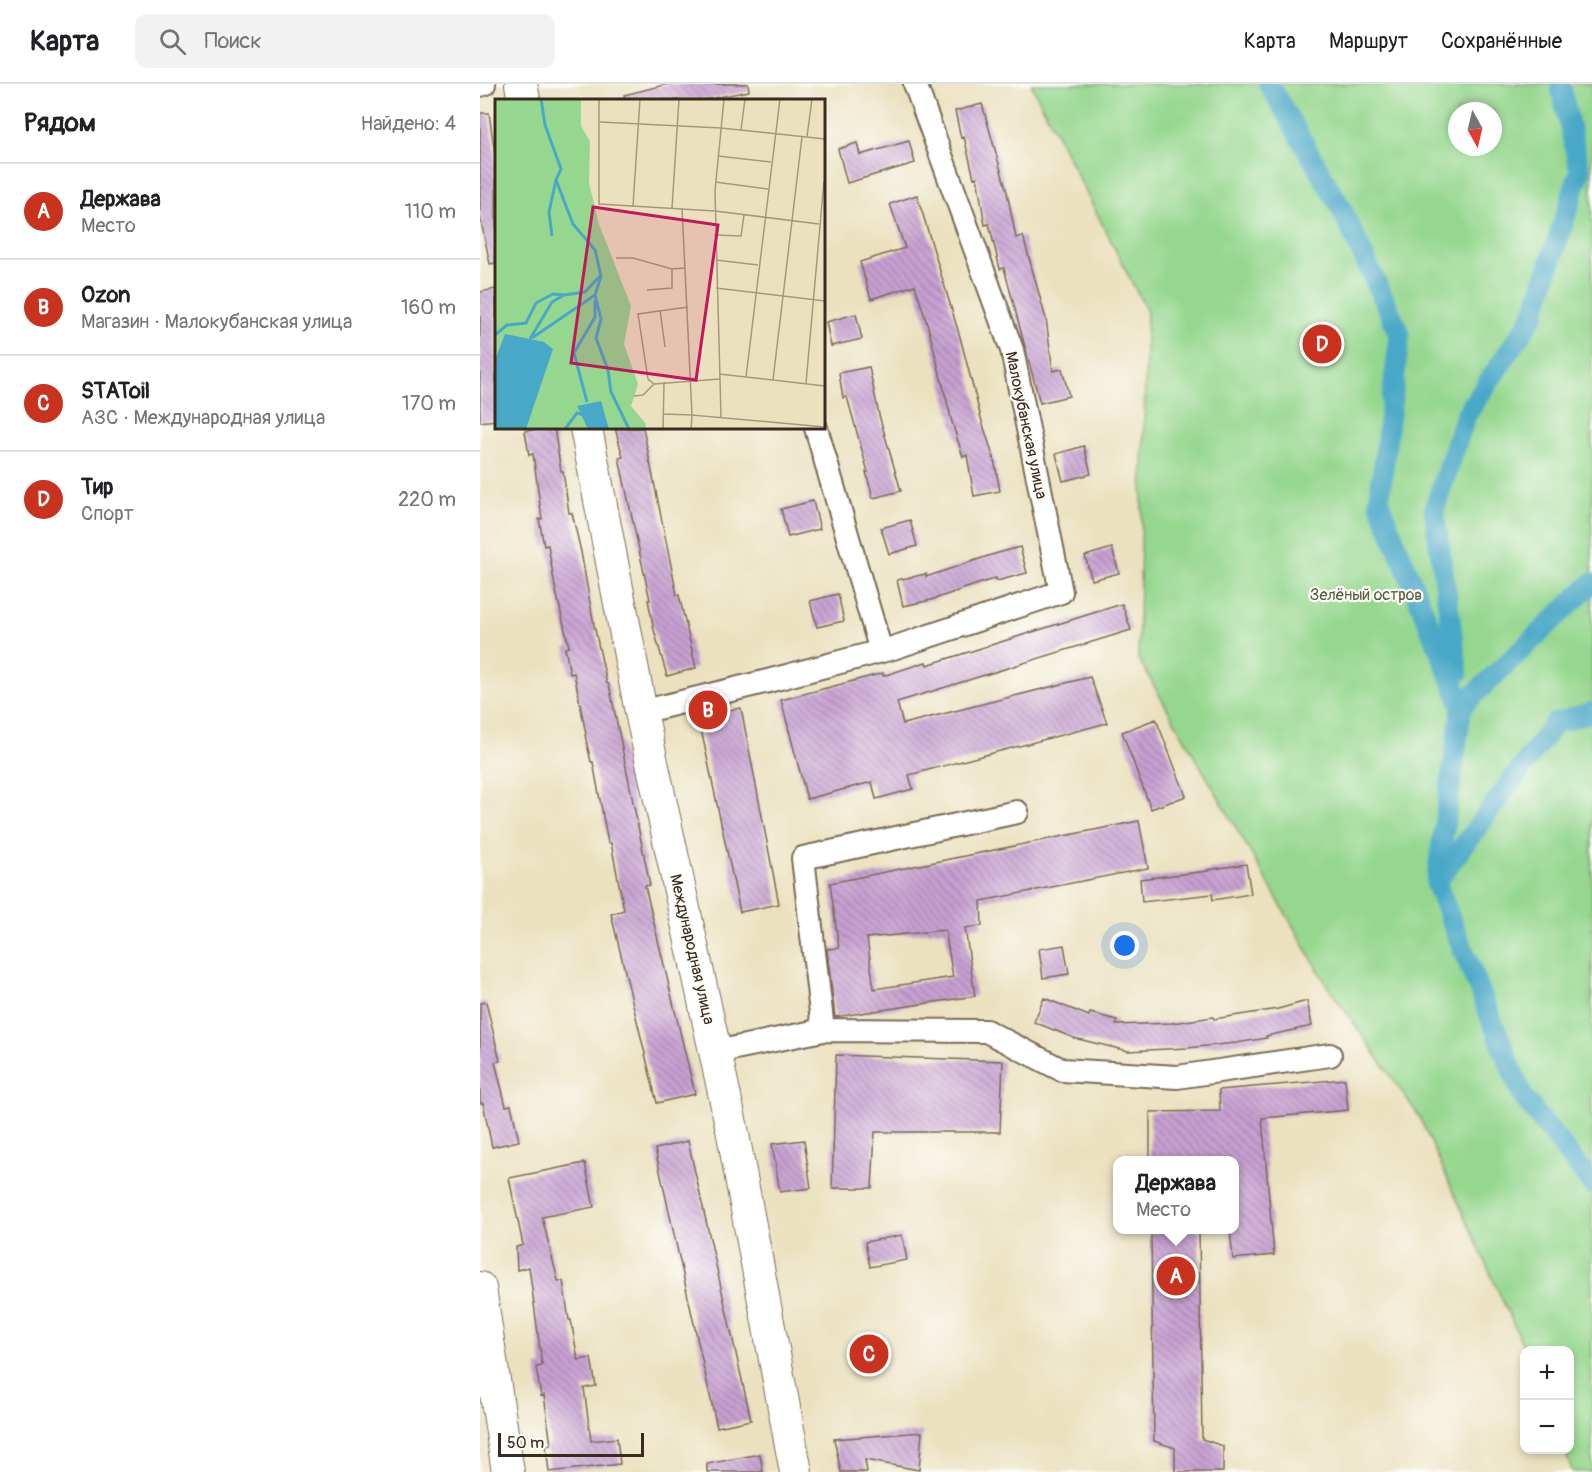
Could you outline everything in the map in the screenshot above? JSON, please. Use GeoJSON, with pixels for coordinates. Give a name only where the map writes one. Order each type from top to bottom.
{"type":"FeatureCollection","features":[{"type":"Feature","properties":{"kind":"street"},"geometry":{"type":"LineString","coordinates":[[521,84],[524,99]]}},
{"type":"Feature","properties":{"kind":"street","name":"Малокубанская улица"},"geometry":{"type":"LineString","coordinates":[[641,712],[881,651],[1061,592],[1012,350],[915,84]]}},
{"type":"Feature","properties":{"kind":"street","name":"Международная улица"},"geometry":{"type":"LineString","coordinates":[[586,429],[641,712],[716,1052],[796,1472]]}},
{"type":"Feature","properties":{"kind":"street"},"geometry":{"type":"LineString","coordinates":[[816,429],[881,651]]}},
{"type":"Feature","properties":{"kind":"street"},"geometry":{"type":"LineString","coordinates":[[823,1030],[803,858],[1017,812]]}},
{"type":"Feature","properties":{"kind":"street"},"geometry":{"type":"LineString","coordinates":[[716,1052],[823,1030],[986,1031],[1062,1070],[1177,1077],[1330,1055]]}},
{"type":"Feature","properties":{"kind":"street"},"geometry":{"type":"LineString","coordinates":[[480,1288],[487,1378],[508,1472]]}},
{"type":"Feature","properties":{"kind":"green space","name":"Зелёный остров"},"geometry":{"type":"Polygon","coordinates":[[[1031,84],[1592,84],[1592,1472],[1573,1472],[1566,1454],[1574,1454],[1574,1346],[1523,1346],[1419,1116],[1327,985],[1138,658],[1147,312],[1031,84]]]}},
{"type":"Feature","properties":{"kind":"building"},"geometry":{"type":"Polygon","coordinates":[[[668,84],[748,84],[749,91],[709,99],[625,99],[624,95],[668,84]]]}},
{"type":"Feature","properties":{"kind":"building"},"geometry":{"type":"Polygon","coordinates":[[[982,104],[1007,192],[1016,238],[1023,236],[1046,319],[1053,371],[1062,369],[1069,396],[1040,403],[1004,268],[1000,269],[989,224],[985,225],[977,177],[974,178],[955,111],[982,104]]]}},
{"type":"Feature","properties":{"kind":"building"},"geometry":{"type":"Polygon","coordinates":[[[480,113],[489,113],[495,155],[495,263],[490,264],[480,216],[480,113]]]}},
{"type":"Feature","properties":{"kind":"building"},"geometry":{"type":"Polygon","coordinates":[[[909,141],[915,163],[847,183],[838,149],[857,143],[860,155],[909,141]]]}},
{"type":"Feature","properties":{"kind":"building"},"geometry":{"type":"Polygon","coordinates":[[[917,195],[960,337],[994,459],[1000,491],[974,496],[967,455],[963,457],[952,422],[915,285],[871,299],[860,262],[905,248],[890,204],[917,195]]]}},
{"type":"Feature","properties":{"kind":"building"},"geometry":{"type":"Polygon","coordinates":[[[495,289],[495,420],[480,422],[480,292],[495,289]]]}},
{"type":"Feature","properties":{"kind":"building"},"geometry":{"type":"Polygon","coordinates":[[[856,314],[862,339],[831,346],[826,322],[856,314]]]}},
{"type":"Feature","properties":{"kind":"building"},"geometry":{"type":"Polygon","coordinates":[[[869,367],[879,415],[901,491],[873,498],[847,397],[843,398],[839,373],[869,367]]]}},
{"type":"Feature","properties":{"kind":"building"},"geometry":{"type":"Polygon","coordinates":[[[554,429],[569,513],[572,513],[581,552],[594,625],[607,684],[609,684],[650,885],[645,886],[695,1094],[657,1103],[611,914],[624,910],[611,843],[608,843],[593,762],[591,762],[585,735],[574,673],[570,674],[565,648],[569,647],[548,545],[544,546],[533,454],[529,455],[525,431],[554,429]]]}},
{"type":"Feature","properties":{"kind":"building"},"geometry":{"type":"Polygon","coordinates":[[[615,429],[643,429],[677,595],[679,595],[696,668],[667,676],[654,630],[648,600],[650,600],[619,458],[623,457],[615,429]]]}},
{"type":"Feature","properties":{"kind":"building"},"geometry":{"type":"Polygon","coordinates":[[[1084,446],[1091,474],[1063,481],[1056,454],[1084,446]]]}},
{"type":"Feature","properties":{"kind":"building"},"geometry":{"type":"Polygon","coordinates":[[[813,501],[820,529],[788,537],[781,509],[813,501]]]}},
{"type":"Feature","properties":{"kind":"building"},"geometry":{"type":"Polygon","coordinates":[[[910,520],[917,546],[889,554],[881,528],[910,520]]]}},
{"type":"Feature","properties":{"kind":"building"},"geometry":{"type":"Polygon","coordinates":[[[1020,547],[1027,573],[997,581],[996,578],[931,600],[903,606],[897,580],[926,574],[926,577],[1020,547]]]}},
{"type":"Feature","properties":{"kind":"building"},"geometry":{"type":"Polygon","coordinates":[[[1112,548],[1119,573],[1092,580],[1085,556],[1112,548]]]}},
{"type":"Feature","properties":{"kind":"building"},"geometry":{"type":"Polygon","coordinates":[[[838,594],[844,621],[817,627],[810,601],[838,594]]]}},
{"type":"Feature","properties":{"kind":"building"},"geometry":{"type":"Polygon","coordinates":[[[1122,604],[1131,630],[897,702],[903,724],[1090,677],[1107,723],[909,775],[913,789],[876,799],[872,782],[807,799],[781,700],[883,673],[883,676],[926,662],[927,665],[1122,604]]]}},
{"type":"Feature","properties":{"kind":"building"},"geometry":{"type":"Polygon","coordinates":[[[741,708],[779,904],[740,912],[698,715],[741,708]]]}},
{"type":"Feature","properties":{"kind":"building"},"geometry":{"type":"Polygon","coordinates":[[[1156,719],[1186,796],[1151,809],[1122,732],[1156,719]]]}},
{"type":"Feature","properties":{"kind":"building"},"geometry":{"type":"Polygon","coordinates":[[[1139,821],[1148,868],[981,901],[982,926],[965,928],[975,996],[835,1017],[827,949],[839,948],[830,883],[1139,821]],[[945,930],[867,938],[874,989],[953,977],[945,930]]]}},
{"type":"Feature","properties":{"kind":"building"},"geometry":{"type":"Polygon","coordinates":[[[1246,864],[1251,894],[1213,900],[1212,894],[1142,902],[1140,879],[1246,864]]]}},
{"type":"Feature","properties":{"kind":"building"},"geometry":{"type":"Polygon","coordinates":[[[1064,945],[1069,974],[1043,978],[1039,949],[1064,945]]]}},
{"type":"Feature","properties":{"kind":"building"},"geometry":{"type":"Polygon","coordinates":[[[1044,998],[1089,1016],[1090,1013],[1117,1020],[1116,1025],[1172,1023],[1213,1017],[1214,1019],[1278,1009],[1307,1001],[1312,1026],[1266,1036],[1267,1038],[1236,1043],[1128,1051],[1074,1038],[1034,1022],[1044,998]]]}},
{"type":"Feature","properties":{"kind":"building"},"geometry":{"type":"Polygon","coordinates":[[[486,1002],[500,1061],[495,1062],[506,1106],[511,1105],[519,1141],[492,1147],[483,1103],[480,1103],[480,1003],[486,1002]]]}},
{"type":"Feature","properties":{"kind":"building"},"geometry":{"type":"Polygon","coordinates":[[[836,1055],[1003,1061],[1000,1132],[875,1132],[872,1188],[832,1188],[836,1055]]]}},
{"type":"Feature","properties":{"kind":"building"},"geometry":{"type":"Polygon","coordinates":[[[1345,1079],[1348,1110],[1262,1118],[1274,1255],[1233,1259],[1230,1234],[1239,1234],[1239,1156],[1150,1156],[1150,1112],[1220,1111],[1219,1090],[1345,1079]]]}},
{"type":"Feature","properties":{"kind":"building"},"geometry":{"type":"Polygon","coordinates":[[[804,1140],[811,1188],[780,1192],[772,1144],[804,1140]]]}},
{"type":"Feature","properties":{"kind":"building"},"geometry":{"type":"Polygon","coordinates":[[[688,1141],[751,1420],[717,1427],[655,1149],[688,1141]]]}},
{"type":"Feature","properties":{"kind":"building"},"geometry":{"type":"Polygon","coordinates":[[[585,1163],[594,1207],[542,1217],[558,1281],[563,1281],[578,1360],[591,1358],[596,1386],[584,1388],[591,1441],[617,1438],[620,1464],[549,1472],[546,1446],[551,1445],[544,1395],[541,1396],[536,1367],[542,1366],[529,1267],[517,1270],[516,1247],[523,1245],[509,1178],[585,1163]]]}},
{"type":"Feature","properties":{"kind":"building"},"geometry":{"type":"Polygon","coordinates":[[[1151,1234],[1199,1234],[1202,1439],[1223,1446],[1223,1472],[1175,1472],[1175,1448],[1154,1441],[1151,1234]]]}},
{"type":"Feature","properties":{"kind":"building"},"geometry":{"type":"Polygon","coordinates":[[[902,1235],[907,1260],[870,1267],[865,1242],[902,1235]]]}},
{"type":"Feature","properties":{"kind":"building"},"geometry":{"type":"Polygon","coordinates":[[[922,1432],[919,1470],[865,1460],[867,1472],[841,1472],[834,1439],[922,1432]]]}},
{"type":"Feature","properties":{"kind":"building"},"geometry":{"type":"Polygon","coordinates":[[[760,1454],[763,1472],[707,1472],[707,1464],[760,1454]]]}},
{"type":"Feature","properties":{"kind":"waterway"},"geometry":{"type":"LineString","coordinates":[[1269,84],[1340,206],[1400,334],[1379,502],[1462,706],[1436,883],[1523,1097],[1592,1184]]}},
{"type":"Feature","properties":{"kind":"waterway"},"geometry":{"type":"LineString","coordinates":[[1458,673],[1434,510],[1466,415],[1533,316],[1580,171],[1560,84]]}},
{"type":"Feature","properties":{"kind":"waterway"},"geometry":{"type":"LineString","coordinates":[[1462,706],[1592,583]]}},
{"type":"Feature","properties":{"kind":"waterway"},"geometry":{"type":"LineString","coordinates":[[1437,881],[1555,723],[1592,712]]}},
{"type":"Feature","properties":{"kind":"place","name":"Тир"},"geometry":{"type":"Point","coordinates":[1322,344]}},
{"type":"Feature","properties":{"kind":"place","name":"Ozon"},"geometry":{"type":"Point","coordinates":[708,710]}},
{"type":"Feature","properties":{"kind":"place","name":"Держава"},"geometry":{"type":"Point","coordinates":[1176,1276]}},
{"type":"Feature","properties":{"kind":"place","name":"STAToil"},"geometry":{"type":"Point","coordinates":[869,1354]}}]}
